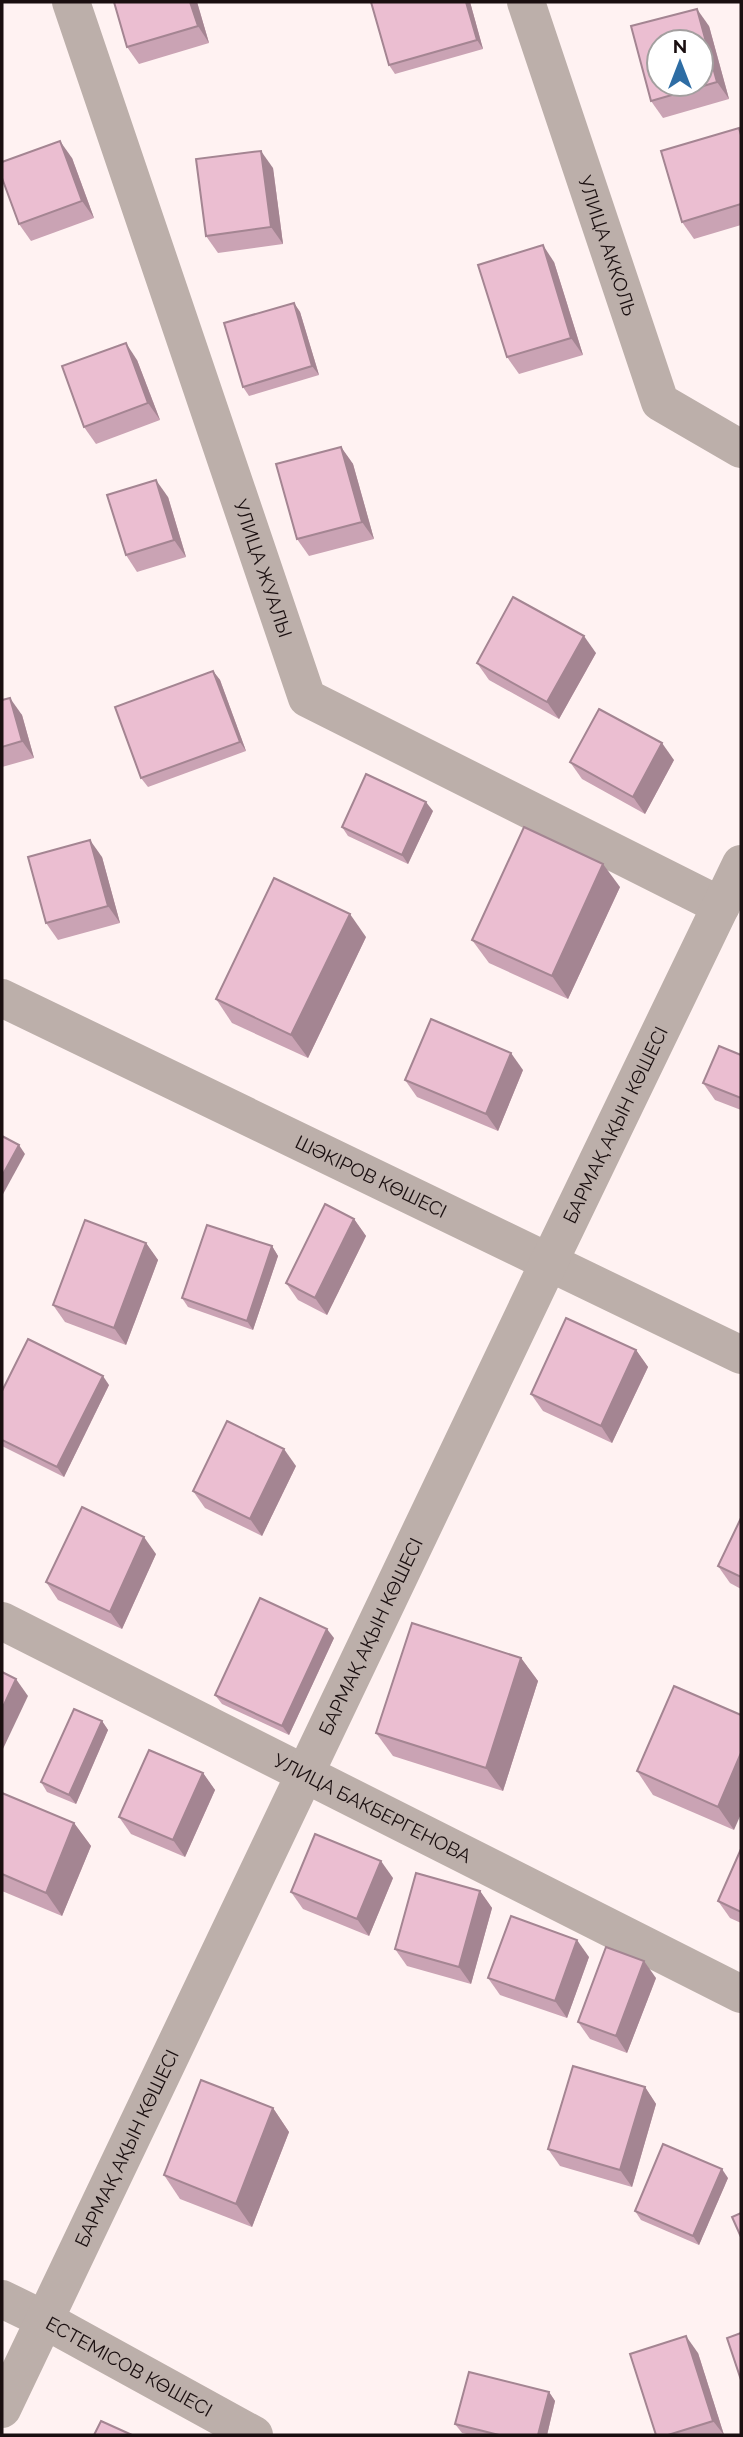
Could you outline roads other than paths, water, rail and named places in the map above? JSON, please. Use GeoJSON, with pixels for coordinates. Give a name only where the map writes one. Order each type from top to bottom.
{"type":"FeatureCollection","features":[{"type":"Feature","properties":{"kind":"street","name":"УЛИЦА ЖУАЛЫ"},"geometry":{"type":"LineString","coordinates":[[71,2],[307,698],[721,906]]}},
{"type":"Feature","properties":{"kind":"street","name":"УЛИЦА АККОЛЬ"},"geometry":{"type":"LineString","coordinates":[[526,2],[660,402],[741,449]]}},
{"type":"Feature","properties":{"kind":"street","name":"БАРМАҚ АҚЫН КӨШЕСІ"},"geometry":{"type":"LineString","coordinates":[[2,2409],[741,864]]}},
{"type":"Feature","properties":{"kind":"street","name":"ШӘКІРОВ КӨШЕСІ"},"geometry":{"type":"LineString","coordinates":[[2,998],[741,1355]]}},
{"type":"Feature","properties":{"kind":"street","name":"УЛИЦА БАКБЕРГЕНОВА"},"geometry":{"type":"LineString","coordinates":[[2,1621],[741,1994]]}},
{"type":"Feature","properties":{"kind":"street","name":"ЕСТЕМІСОВ КӨШЕСІ"},"geometry":{"type":"LineString","coordinates":[[2,2299],[254,2435]]}}]}
